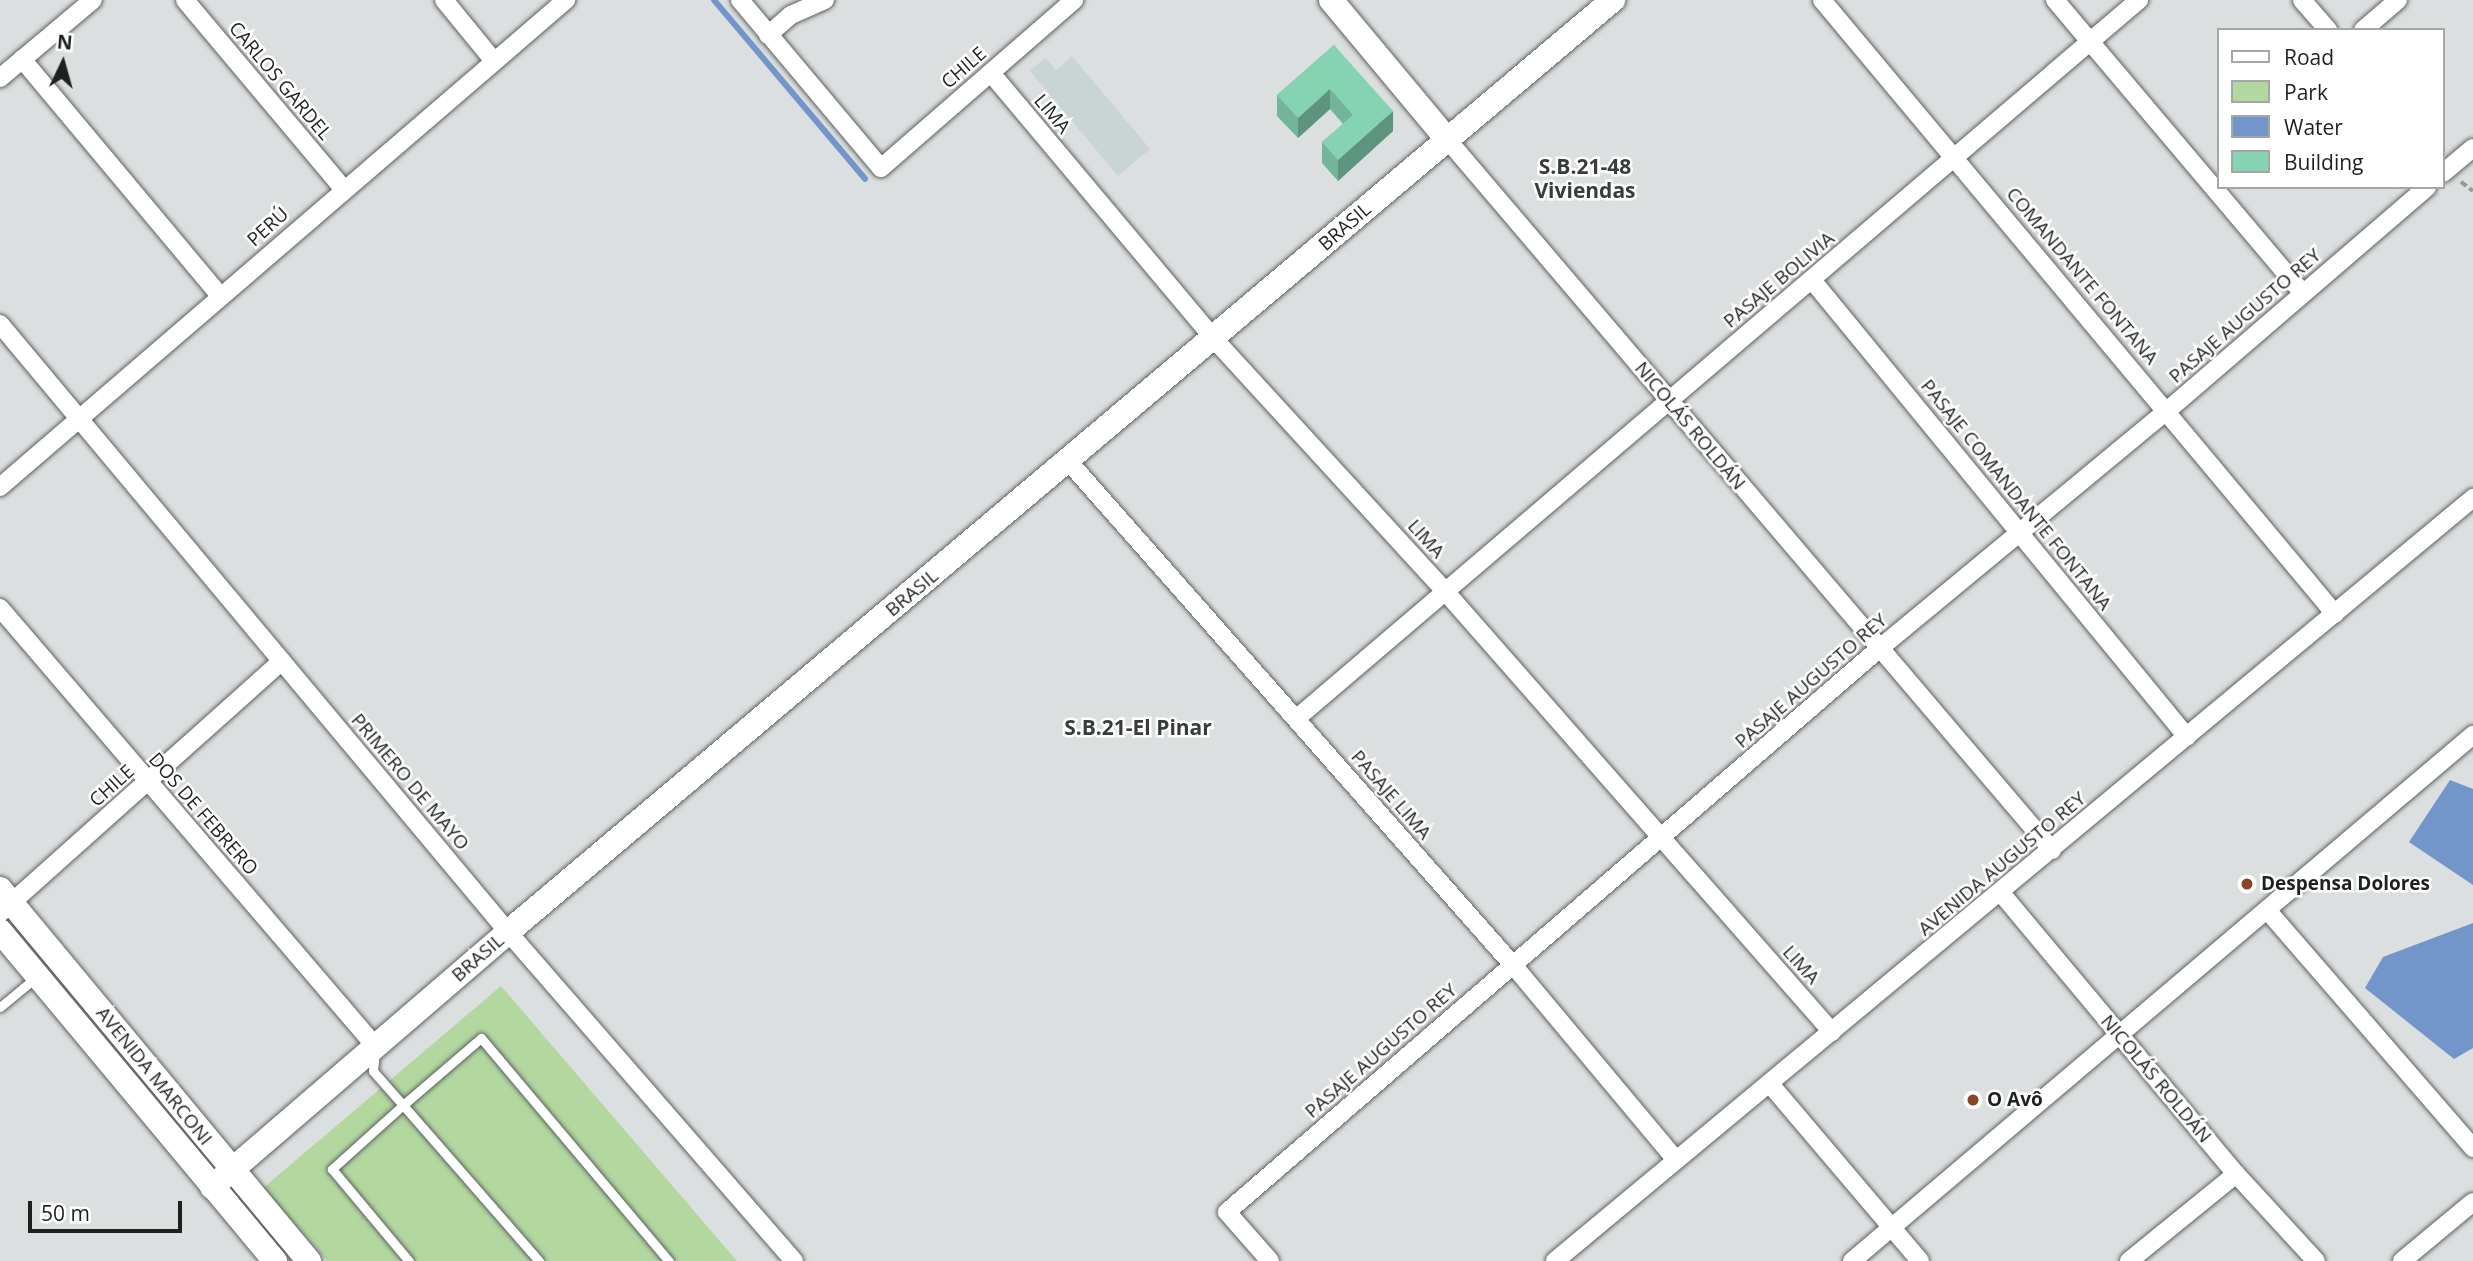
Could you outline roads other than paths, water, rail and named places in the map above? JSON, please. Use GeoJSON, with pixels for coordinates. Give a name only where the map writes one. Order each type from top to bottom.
{"type":"FeatureCollection","features":[{"type":"Feature","properties":{"kind":"street"},"geometry":{"type":"LineString","coordinates":[[0,78],[93,0]]}},
{"type":"Feature","properties":{"kind":"street","name":"CARLOS GARDEL"},"geometry":{"type":"LineString","coordinates":[[185,0],[343,188]]}},
{"type":"Feature","properties":{"kind":"street"},"geometry":{"type":"LineString","coordinates":[[444,0],[494,61]]}},
{"type":"Feature","properties":{"kind":"street","name":"PERÚ"},"geometry":{"type":"LineString","coordinates":[[0,487],[343,188],[566,0]]}},
{"type":"Feature","properties":{"kind":"street"},"geometry":{"type":"LineString","coordinates":[[740,0],[768,35],[791,15],[825,0]]}},
{"type":"Feature","properties":{"kind":"street","name":"CHILE"},"geometry":{"type":"LineString","coordinates":[[768,35],[881,168],[1074,0]]}},
{"type":"Feature","properties":{"kind":"street","name":"NICOLÁS ROLDÁN"},"geometry":{"type":"LineString","coordinates":[[1331,0],[2052,850]]}},
{"type":"Feature","properties":{"kind":"street","name":"BRASIL"},"geometry":{"type":"LineString","coordinates":[[212,1187],[508,932],[1215,340],[1446,138],[1613,0]]}},
{"type":"Feature","properties":{"kind":"street","name":"COMANDANTE FONTANA"},"geometry":{"type":"LineString","coordinates":[[1822,0],[2335,614]]}},
{"type":"Feature","properties":{"kind":"street"},"geometry":{"type":"LineString","coordinates":[[2055,0],[2303,293]]}},
{"type":"Feature","properties":{"kind":"street","name":"PASAJE BOLIVIA"},"geometry":{"type":"LineString","coordinates":[[1297,718],[1444,590],[1957,159],[2139,0]]}},
{"type":"Feature","properties":{"kind":"street"},"geometry":{"type":"LineString","coordinates":[[2302,0],[2326,28]]}},
{"type":"Feature","properties":{"kind":"street"},"geometry":{"type":"LineString","coordinates":[[2365,28],[2398,0]]}},
{"type":"Feature","properties":{"kind":"street"},"geometry":{"type":"LineString","coordinates":[[22,59],[221,297]]}},
{"type":"Feature","properties":{"kind":"street","name":"LIMA"},"geometry":{"type":"LineString","coordinates":[[991,73],[1215,340],[1444,590],[1832,1032]]}},
{"type":"Feature","properties":{"kind":"street"},"geometry":{"type":"LineString","coordinates":[[2445,169],[2473,148]]}},
{"type":"Feature","properties":{"kind":"street","name":"PASAJE AUGUSTO REY"},"geometry":{"type":"LineString","coordinates":[[1270,1261],[1227,1212],[1880,648],[2168,411],[2425,189]]}},
{"type":"Feature","properties":{"kind":"street","name":"PASAJE COMANDANTE FONTANA"},"geometry":{"type":"LineString","coordinates":[[1812,280],[2187,737]]}},
{"type":"Feature","properties":{"kind":"street","name":"PRIMERO DE MAYO"},"geometry":{"type":"LineString","coordinates":[[0,324],[508,932],[794,1261]]}},
{"type":"Feature","properties":{"kind":"street","name":"PASAJE LIMA"},"geometry":{"type":"LineString","coordinates":[[1069,462],[1513,965],[1676,1160]]}},
{"type":"Feature","properties":{"kind":"street","name":"AVENIDA AUGUSTO REY"},"geometry":{"type":"LineString","coordinates":[[1555,1261],[2473,498]]}},
{"type":"Feature","properties":{"kind":"street","name":"DOS DE FEBRERO"},"geometry":{"type":"LineString","coordinates":[[0,608],[376,1047]]}},
{"type":"Feature","properties":{"kind":"street","name":"CHILE"},"geometry":{"type":"LineString","coordinates":[[4,902],[148,783],[282,660]]}},
{"type":"Feature","properties":{"kind":"street"},"geometry":{"type":"LineString","coordinates":[[1852,1261],[2117,1033],[2473,735]]}},
{"type":"Feature","properties":{"kind":"street","name":"NICOLÁS ROLDÁN"},"geometry":{"type":"LineString","coordinates":[[2001,893],[2236,1174],[2316,1261]]}},
{"type":"Feature","properties":{"kind":"street","name":"AVENIDA MARCONI"},"geometry":{"type":"LineString","coordinates":[[4,902],[310,1261]]}},
{"type":"Feature","properties":{"kind":"street"},"geometry":{"type":"LineString","coordinates":[[2267,910],[2473,1148]]}},
{"type":"Feature","properties":{"kind":"street","name":"AVENIDA MARCONI"},"geometry":{"type":"LineString","coordinates":[[0,931],[275,1261]]}},
{"type":"Feature","properties":{"kind":"street"},"geometry":{"type":"LineString","coordinates":[[1770,1084],[1920,1261]]}},
{"type":"Feature","properties":{"kind":"street"},"geometry":{"type":"LineString","coordinates":[[2129,1261],[2236,1174]]}},
{"type":"Feature","properties":{"kind":"street"},"geometry":{"type":"LineString","coordinates":[[2402,1261],[2473,1202]]}},
{"type":"Feature","properties":{"kind":"lane"},"geometry":{"type":"LineString","coordinates":[[0,1007],[36,976]]}},
{"type":"Feature","properties":{"kind":"lane"},"geometry":{"type":"LineString","coordinates":[[409,1261],[332,1169],[481,1038],[669,1261]]}},
{"type":"Feature","properties":{"kind":"lane"},"geometry":{"type":"LineString","coordinates":[[376,1047],[373,1071],[539,1261]]}},
{"type":"Feature","properties":{"kind":"water"},"geometry":{"type":"Polygon","coordinates":[[[2450,780],[2473,789],[2473,885],[2409,842],[2450,780]]]}},
{"type":"Feature","properties":{"kind":"water"},"geometry":{"type":"Polygon","coordinates":[[[2473,923],[2473,1048],[2454,1059],[2365,988],[2383,957],[2473,923]]]}},
{"type":"Feature","properties":{"kind":"waterway"},"geometry":{"type":"LineString","coordinates":[[714,0],[865,179]]}},
{"type":"Feature","properties":{"kind":"place","name":"Despensa Dolores"},"geometry":{"type":"Point","coordinates":[2247,884]}},
{"type":"Feature","properties":{"kind":"place","name":"O Avô"},"geometry":{"type":"Point","coordinates":[1973,1100]}},
{"type":"Feature","properties":{"kind":"district","name":"S.B.21-48 Viviendas"},"geometry":{"type":"Point","coordinates":[1585,178]}},
{"type":"Feature","properties":{"kind":"district","name":"S.B.21-El Pinar"},"geometry":{"type":"Point","coordinates":[1138,727]}}]}
